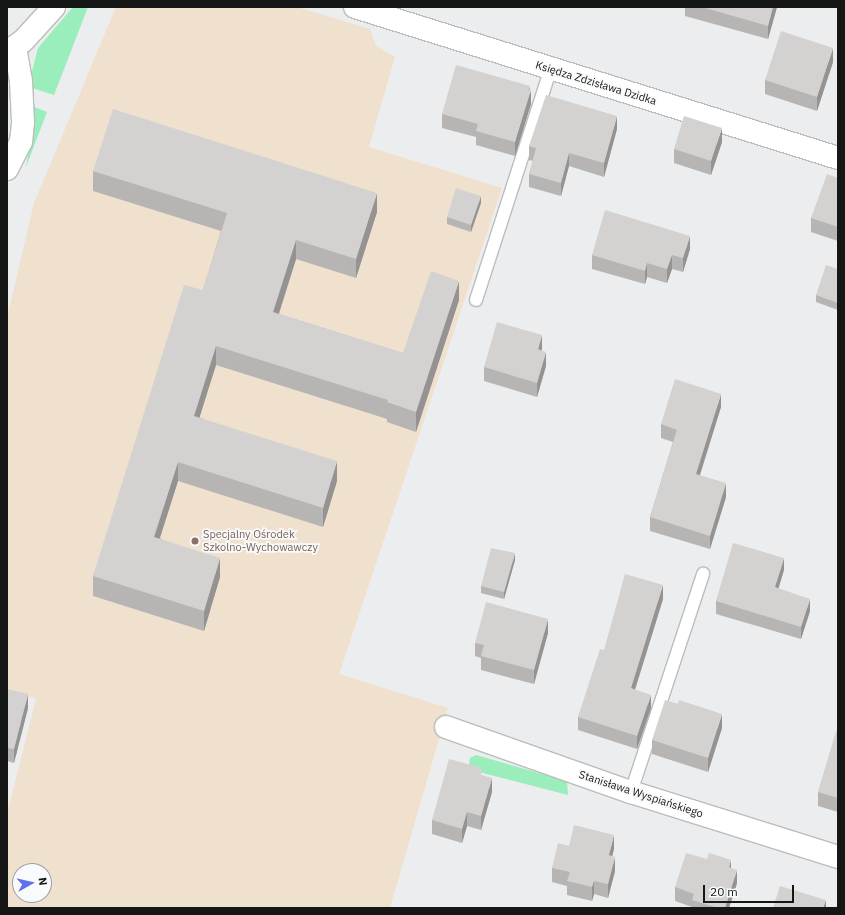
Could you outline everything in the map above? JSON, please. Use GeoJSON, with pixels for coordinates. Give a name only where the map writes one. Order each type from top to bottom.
{"type":"FeatureCollection","features":[{"type":"Feature","properties":{"kind":"street"},"geometry":{"type":"LineString","coordinates":[[7,169],[21,142],[23,122],[22,81],[11,50],[54,7]]}},
{"type":"Feature","properties":{"kind":"street","name":"Księdza Zdzisława Dzidka"},"geometry":{"type":"LineString","coordinates":[[355,7],[838,158]]}},
{"type":"Feature","properties":{"kind":"street","name":"Stanisława Wyspiańskiego"},"geometry":{"type":"LineString","coordinates":[[446,728],[631,792],[838,857]]}},
{"type":"Feature","properties":{"kind":"lane"},"geometry":{"type":"LineString","coordinates":[[476,300],[551,68]]}},
{"type":"Feature","properties":{"kind":"lane"},"geometry":{"type":"LineString","coordinates":[[631,792],[703,574]]}},
{"type":"Feature","properties":{"kind":"shaded area","name":"Specjalny Ośrodek Szkolno-Wychowawczy"},"geometry":{"type":"Polygon","coordinates":[[[116,7],[297,7],[370,29],[376,46],[395,57],[369,147],[502,188],[339,674],[448,708],[390,908],[7,908],[7,814],[36,699],[7,691],[7,318],[34,203],[116,7]]]}},
{"type":"Feature","properties":{"kind":"green space"},"geometry":{"type":"Polygon","coordinates":[[[73,7],[88,7],[54,95],[32,88],[32,71],[38,48],[73,7]]]}},
{"type":"Feature","properties":{"kind":"green space"},"geometry":{"type":"Polygon","coordinates":[[[32,106],[47,112],[26,167],[30,142],[32,106]]]}},
{"type":"Feature","properties":{"kind":"green space"},"geometry":{"type":"Polygon","coordinates":[[[476,755],[567,781],[568,795],[471,770],[469,764],[470,758],[476,755]]]}},
{"type":"Feature","properties":{"kind":"building"},"geometry":{"type":"Polygon","coordinates":[[[702,7],[773,7],[768,26],[702,7]]]}},
{"type":"Feature","properties":{"kind":"building"},"geometry":{"type":"Polygon","coordinates":[[[781,31],[833,48],[817,97],[765,80],[781,31]]]}},
{"type":"Feature","properties":{"kind":"building"},"geometry":{"type":"Polygon","coordinates":[[[456,65],[530,86],[529,90],[531,90],[515,142],[476,131],[478,124],[442,114],[456,65]]]}},
{"type":"Feature","properties":{"kind":"building"},"geometry":{"type":"Polygon","coordinates":[[[546,95],[617,116],[604,163],[569,153],[561,183],[529,174],[536,148],[529,146],[546,95]]]}},
{"type":"Feature","properties":{"kind":"building"},"geometry":{"type":"Polygon","coordinates":[[[113,109],[377,193],[356,259],[296,240],[273,312],[403,353],[431,271],[459,281],[416,412],[387,402],[388,400],[216,346],[194,416],[337,461],[323,508],[178,462],[154,537],[220,558],[204,611],[93,576],[184,285],[203,290],[227,213],[93,171],[113,109]]]}},
{"type":"Feature","properties":{"kind":"building"},"geometry":{"type":"Polygon","coordinates":[[[684,116],[722,128],[711,161],[674,149],[684,116]]]}},
{"type":"Feature","properties":{"kind":"building"},"geometry":{"type":"Polygon","coordinates":[[[827,174],[838,178],[838,227],[811,218],[827,174]]]}},
{"type":"Feature","properties":{"kind":"building"},"geometry":{"type":"Polygon","coordinates":[[[456,188],[481,196],[471,225],[447,217],[456,188]]]}},
{"type":"Feature","properties":{"kind":"building"},"geometry":{"type":"Polygon","coordinates":[[[605,210],[690,236],[683,258],[672,255],[667,269],[647,263],[645,271],[592,255],[605,210]]]}},
{"type":"Feature","properties":{"kind":"building"},"geometry":{"type":"Polygon","coordinates":[[[826,265],[838,269],[838,303],[816,295],[826,265]]]}},
{"type":"Feature","properties":{"kind":"building"},"geometry":{"type":"Polygon","coordinates":[[[497,322],[542,335],[538,349],[546,352],[537,383],[484,367],[497,322]]]}},
{"type":"Feature","properties":{"kind":"building"},"geometry":{"type":"Polygon","coordinates":[[[675,379],[721,394],[696,474],[726,483],[710,536],[650,517],[677,430],[661,424],[675,379]]]}},
{"type":"Feature","properties":{"kind":"building"},"geometry":{"type":"Polygon","coordinates":[[[733,543],[784,558],[775,587],[810,599],[801,627],[716,601],[733,543]]]}},
{"type":"Feature","properties":{"kind":"building"},"geometry":{"type":"Polygon","coordinates":[[[491,548],[515,553],[504,592],[481,586],[491,548]]]}},
{"type":"Feature","properties":{"kind":"building"},"geometry":{"type":"Polygon","coordinates":[[[625,574],[663,585],[631,688],[651,695],[637,736],[578,717],[600,649],[604,650],[625,574]]]}},
{"type":"Feature","properties":{"kind":"building"},"geometry":{"type":"Polygon","coordinates":[[[486,602],[548,619],[534,670],[481,656],[484,645],[475,643],[486,602]]]}},
{"type":"Feature","properties":{"kind":"building"},"geometry":{"type":"Polygon","coordinates":[[[7,689],[28,694],[14,749],[7,748],[7,689]]]}},
{"type":"Feature","properties":{"kind":"building"},"geometry":{"type":"Polygon","coordinates":[[[665,700],[678,704],[679,700],[722,714],[708,758],[652,740],[665,700]]]}},
{"type":"Feature","properties":{"kind":"building"},"geometry":{"type":"Polygon","coordinates":[[[836,731],[838,732],[838,798],[818,792],[836,731]]]}},
{"type":"Feature","properties":{"kind":"building"},"geometry":{"type":"Polygon","coordinates":[[[449,759],[482,768],[481,775],[492,778],[481,816],[467,812],[462,829],[432,820],[449,759]]]}},
{"type":"Feature","properties":{"kind":"building"},"geometry":{"type":"Polygon","coordinates":[[[574,825],[614,835],[609,855],[615,857],[608,884],[594,881],[592,887],[567,881],[570,872],[552,868],[558,843],[569,846],[574,825]]]}},
{"type":"Feature","properties":{"kind":"building"},"geometry":{"type":"Polygon","coordinates":[[[686,853],[707,859],[709,853],[731,860],[729,867],[737,870],[725,908],[718,908],[692,900],[694,894],[675,887],[686,853]]]}},
{"type":"Feature","properties":{"kind":"building"},"geometry":{"type":"Polygon","coordinates":[[[780,886],[826,900],[823,908],[773,908],[780,886]]]}},
{"type":"Feature","properties":{"kind":"place","name":"Specjalny Ośrodek Szkolno-Wychowawczy"},"geometry":{"type":"Point","coordinates":[195,541]}}]}
